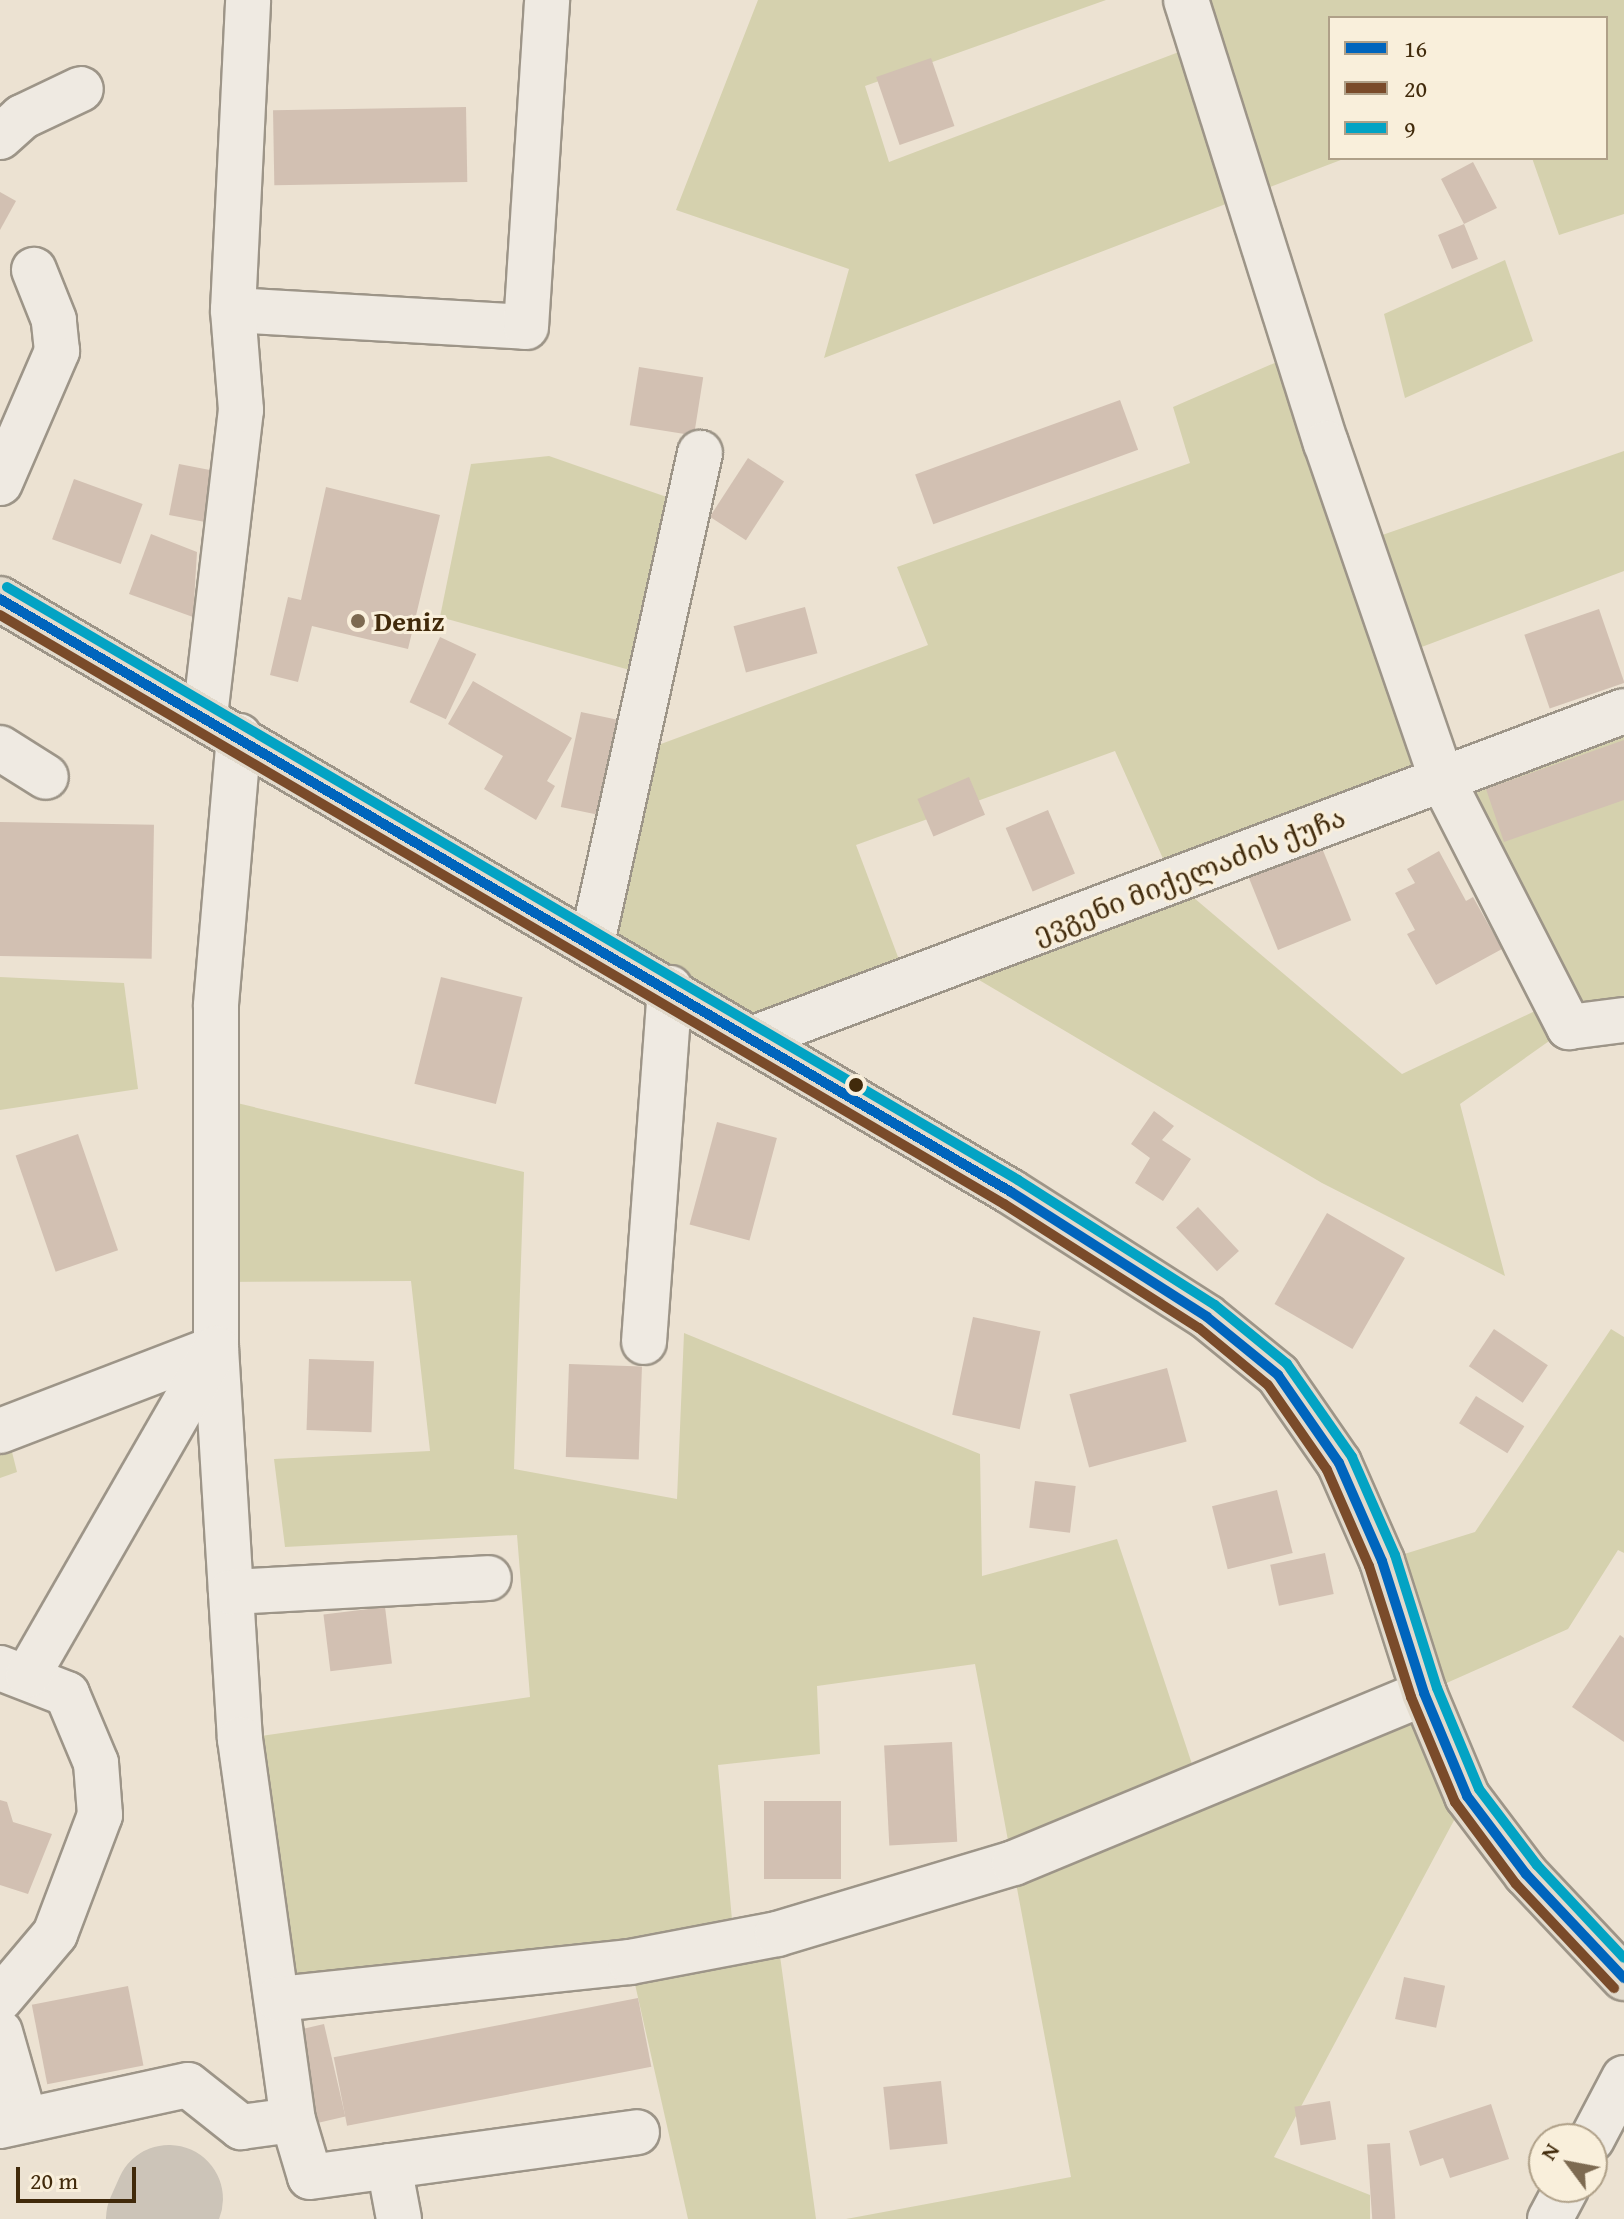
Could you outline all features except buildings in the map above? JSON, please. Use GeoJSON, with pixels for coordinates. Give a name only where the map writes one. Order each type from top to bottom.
{"type":"FeatureCollection","features":[{"type":"Feature","properties":{"kind":"highway"},"geometry":{"type":"LineString","coordinates":[[4,610],[222,726],[754,1038],[1194,1308],[1278,1375],[1339,1463],[1382,1561],[1424,1693],[1467,1796],[1526,1874],[1624,1978]]}},
{"type":"Feature","properties":{"kind":"street"},"geometry":{"type":"LineString","coordinates":[[248,0],[233,310],[241,410],[222,726],[216,1006],[216,1348],[240,1739],[293,2120],[310,2177],[637,2132]]}},
{"type":"Feature","properties":{"kind":"street"},"geometry":{"type":"LineString","coordinates":[[233,310],[526,327],[547,0]]}},
{"type":"Feature","properties":{"kind":"street"},"geometry":{"type":"LineString","coordinates":[[1186,0],[1326,443],[1442,779],[1569,1027],[1624,1020]]}},
{"type":"Feature","properties":{"kind":"street"},"geometry":{"type":"LineString","coordinates":[[0,137],[22,117],[81,89]]}},
{"type":"Feature","properties":{"kind":"street"},"geometry":{"type":"LineString","coordinates":[[0,483],[57,351],[54,320],[34,270]]}},
{"type":"Feature","properties":{"kind":"street"},"geometry":{"type":"LineString","coordinates":[[592,943],[700,453]]}},
{"type":"Feature","properties":{"kind":"street","name":"ევგენი მიქელაძის ქუჩა"},"geometry":{"type":"LineString","coordinates":[[754,1038],[1624,711]]}},
{"type":"Feature","properties":{"kind":"street"},"geometry":{"type":"LineString","coordinates":[[0,748],[46,777]]}},
{"type":"Feature","properties":{"kind":"street"},"geometry":{"type":"LineString","coordinates":[[644,1342],[670,988]]}},
{"type":"Feature","properties":{"kind":"street"},"geometry":{"type":"LineString","coordinates":[[0,1431],[216,1348]]}},
{"type":"Feature","properties":{"kind":"street"},"geometry":{"type":"LineString","coordinates":[[0,1999],[55,1934],[100,1815],[96,1763],[82,1721],[67,1694],[14,1672],[216,1348]]}},
{"type":"Feature","properties":{"kind":"street"},"geometry":{"type":"LineString","coordinates":[[231,1592],[489,1578]]}},
{"type":"Feature","properties":{"kind":"street"},"geometry":{"type":"LineString","coordinates":[[277,2014],[630,1962],[777,1934],[1014,1863],[1424,1693]]}},
{"type":"Feature","properties":{"kind":"street"},"geometry":{"type":"LineString","coordinates":[[0,2032],[13,2123],[188,2085],[241,2127],[293,2120]]}},
{"type":"Feature","properties":{"kind":"street"},"geometry":{"type":"LineString","coordinates":[[1600,2123],[1624,2078]]}},
{"type":"Feature","properties":{"kind":"street"},"geometry":{"type":"LineString","coordinates":[[389,2166],[399,2219]]}},
{"type":"Feature","properties":{"kind":"shaded area"},"geometry":{"type":"Polygon","coordinates":[[[758,0],[1106,0],[865,86],[889,162],[1200,44],[1186,0],[1624,0],[1624,214],[1559,235],[1533,160],[1608,160],[1608,16],[1328,16],[1328,160],[1341,160],[824,358],[849,269],[676,210],[758,0]]]}},
{"type":"Feature","properties":{"kind":"shaded area"},"geometry":{"type":"Polygon","coordinates":[[[1505,260],[1533,341],[1405,398],[1384,314],[1505,260]]]}},
{"type":"Feature","properties":{"kind":"shaded area"},"geometry":{"type":"Polygon","coordinates":[[[1302,351],[1365,541],[1624,451],[1624,571],[1403,654],[1443,779],[1624,711],[1624,1020],[1569,1027],[1460,1104],[1505,1276],[1322,1183],[952,964],[1173,881],[1115,751],[856,845],[907,981],[754,1038],[592,943],[634,754],[928,645],[897,567],[1190,463],[1173,407],[1302,351]],[[1443,779],[1174,881],[1402,1074],[1556,1001],[1443,779]]]}},
{"type":"Feature","properties":{"kind":"shaded area"},"geometry":{"type":"Polygon","coordinates":[[[549,456],[681,502],[644,674],[440,617],[471,464],[549,456]]]}},
{"type":"Feature","properties":{"kind":"shaded area"},"geometry":{"type":"Polygon","coordinates":[[[0,977],[124,983],[138,1089],[0,1110],[0,977]]]}},
{"type":"Feature","properties":{"kind":"shaded area"},"geometry":{"type":"Polygon","coordinates":[[[216,1098],[524,1172],[514,1469],[677,1499],[684,1333],[980,1454],[982,1576],[1117,1539],[1199,1785],[1423,1693],[1382,1561],[1475,1532],[1611,1329],[1624,1337],[1624,1553],[1618,1550],[1568,1629],[1424,1693],[1467,1796],[1274,2157],[1370,2195],[1370,2219],[846,2219],[1071,2177],[975,1664],[817,1686],[820,1754],[718,1765],[734,1942],[777,1934],[816,2219],[688,2219],[630,1962],[278,1999],[240,1739],[530,1697],[517,1535],[285,1547],[274,1459],[430,1451],[411,1281],[216,1282],[216,1098]]]}},
{"type":"Feature","properties":{"kind":"shaded area"},"geometry":{"type":"Polygon","coordinates":[[[0,1404],[17,1472],[0,1478],[0,1404]]]}},
{"type":"Feature","properties":{"kind":"taxiway"},"geometry":{"type":"LineString","coordinates":[[160,2219],[169,2199]]}},
{"type":"Feature","properties":{"kind":"transit line","name":"9"},"geometry":{"type":"LineString","coordinates":[[7,587],[1018,1180],[1215,1305],[1287,1364],[1352,1457],[1395,1555],[1437,1688],[1479,1789],[1537,1865],[1624,1958]]}},
{"type":"Feature","properties":{"kind":"transit line","name":"16"},"geometry":{"type":"LineString","coordinates":[[0,599],[1011,1192],[1207,1317],[1278,1375],[1339,1463],[1382,1561],[1424,1693],[1467,1796],[1526,1874],[1624,1978]]}},
{"type":"Feature","properties":{"kind":"transit line","name":"20"},"geometry":{"type":"LineString","coordinates":[[0,615],[1004,1204],[1199,1328],[1268,1385],[1327,1470],[1369,1566],[1411,1697],[1455,1802],[1516,1884],[1614,1988]]}},
{"type":"Feature","properties":{"kind":"place","name":"Deniz"},"geometry":{"type":"Point","coordinates":[358,621]}}]}
